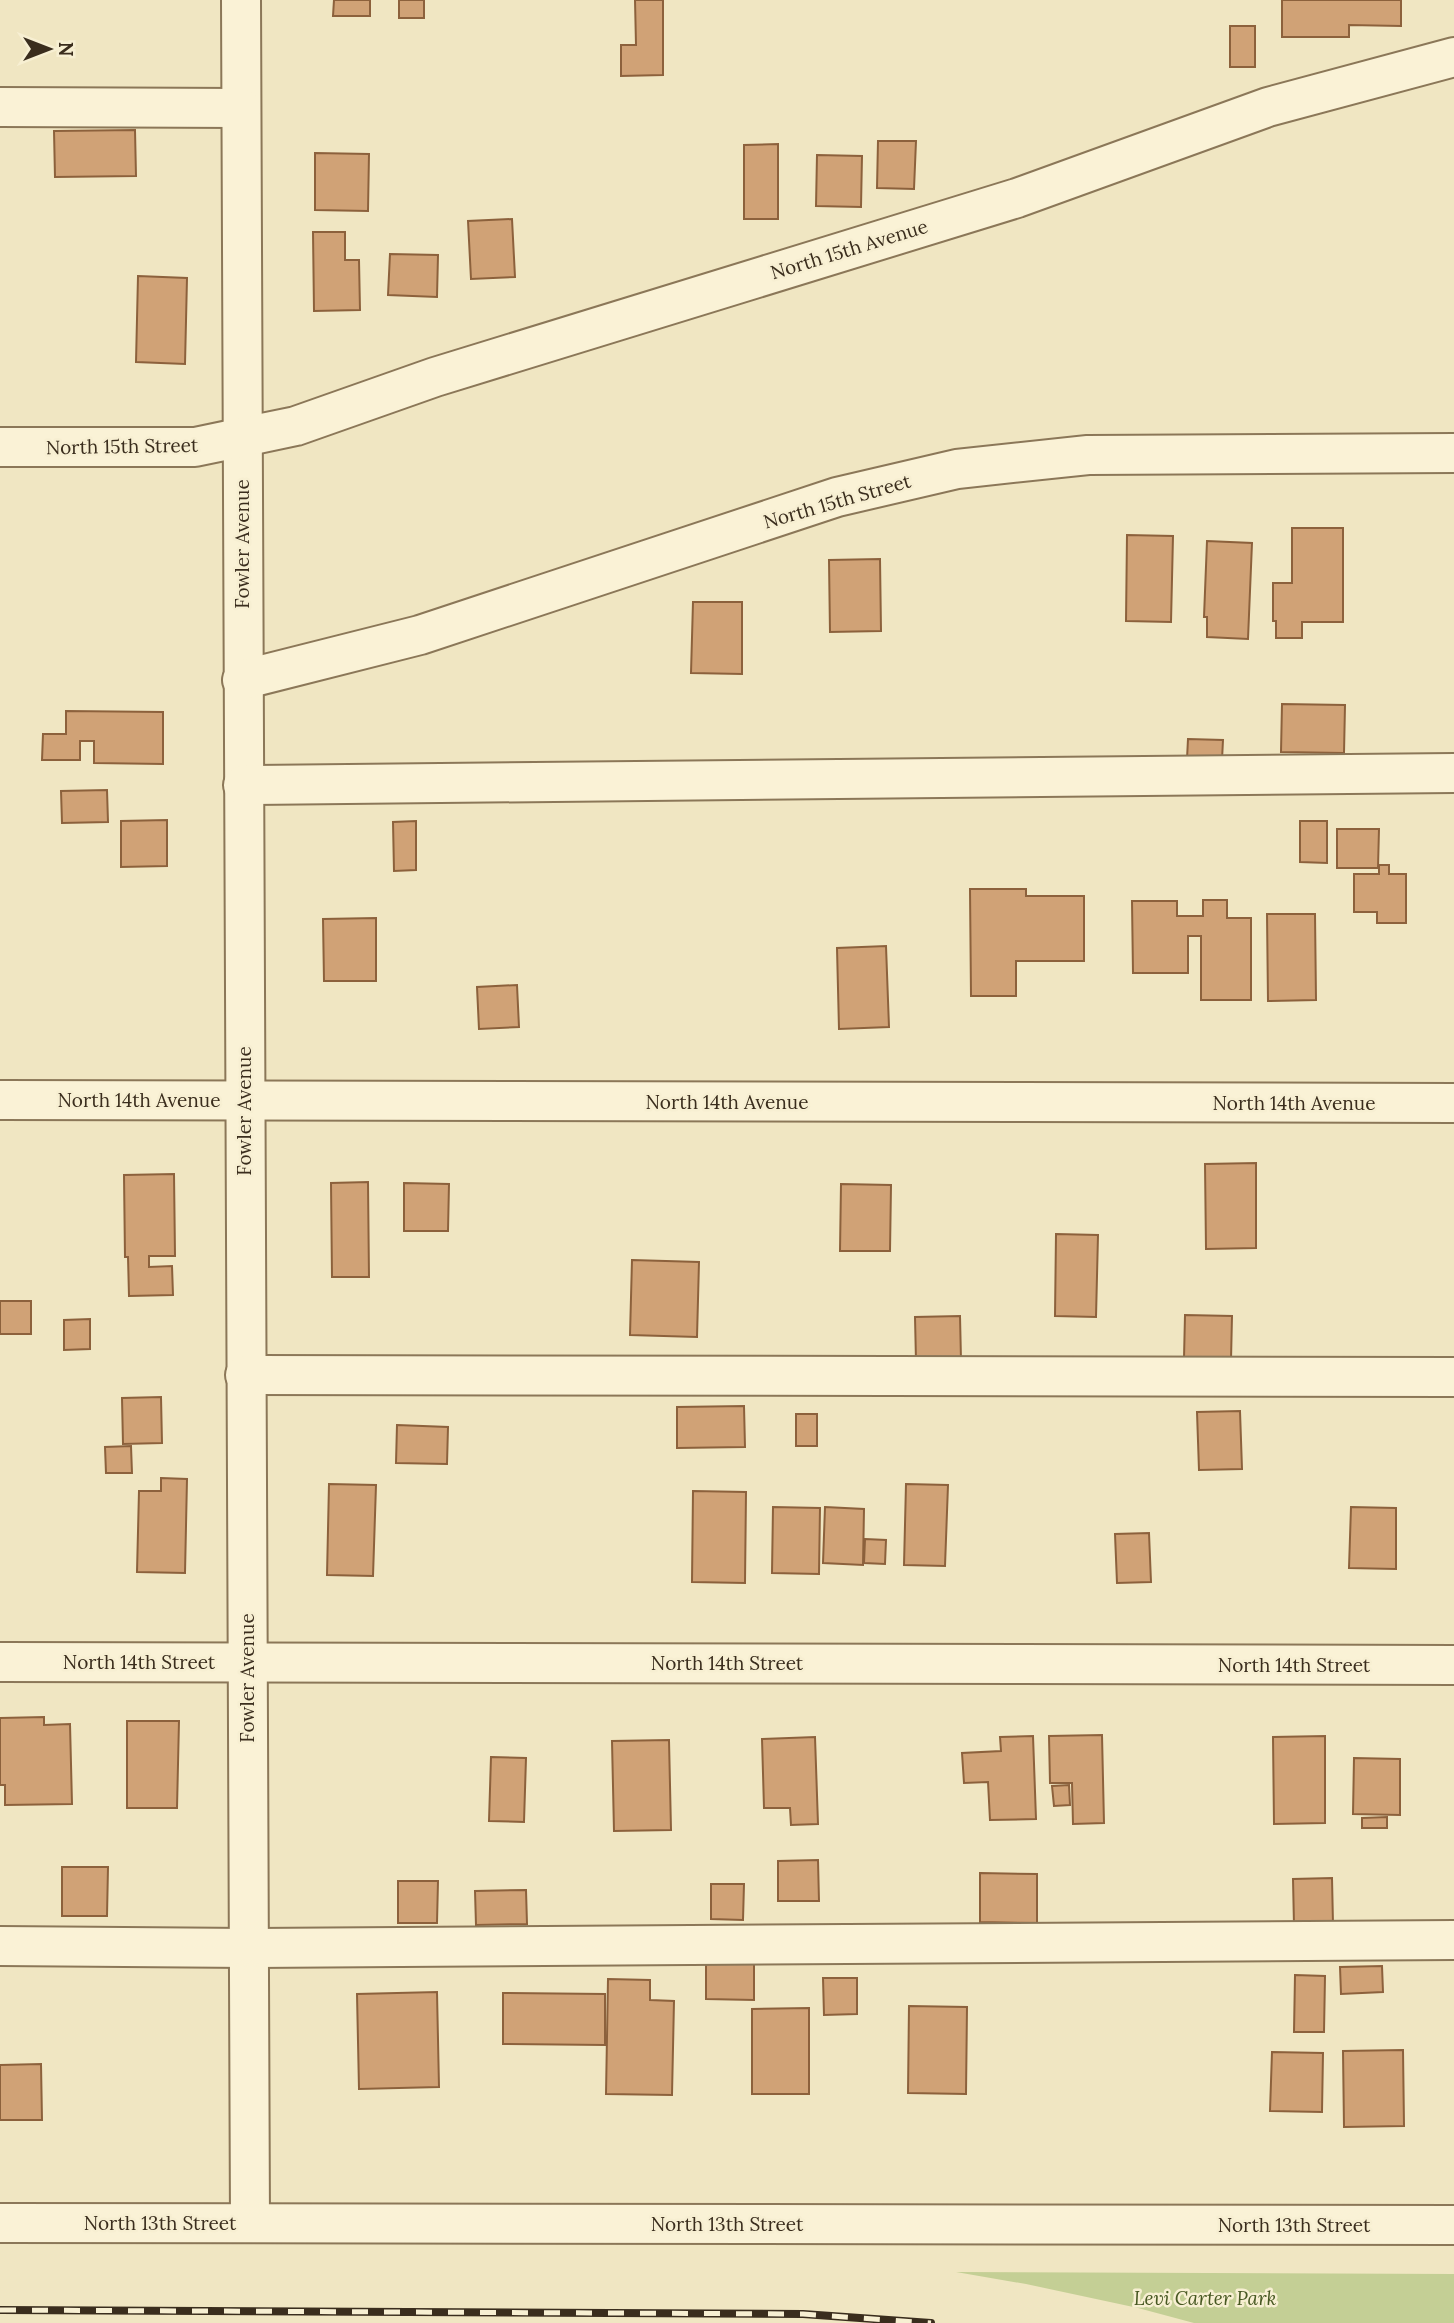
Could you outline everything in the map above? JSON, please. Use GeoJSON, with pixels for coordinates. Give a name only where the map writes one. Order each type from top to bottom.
{"type":"FeatureCollection","features":[{"type":"Feature","properties":{"kind":"street","name":"Fowler Avenue"},"geometry":{"type":"LineString","coordinates":[[240,0],[250,2223]]}},
{"type":"Feature","properties":{"kind":"street","name":"North 15th Avenue"},"geometry":{"type":"LineString","coordinates":[[242,437],[296,426],[435,377],[1017,198],[1268,107],[1454,57]]}},
{"type":"Feature","properties":{"kind":"street"},"geometry":{"type":"LineString","coordinates":[[0,107],[241,108]]}},
{"type":"Feature","properties":{"kind":"street","name":"North 15th Street"},"geometry":{"type":"LineString","coordinates":[[0,447],[195,447],[242,437]]}},
{"type":"Feature","properties":{"kind":"street","name":"North 15th Street"},"geometry":{"type":"LineString","coordinates":[[242,680],[420,635],[837,497],[957,468],[1088,455],[1454,453]]}},
{"type":"Feature","properties":{"kind":"street"},"geometry":{"type":"LineString","coordinates":[[243,785],[1454,774]]}},
{"type":"Feature","properties":{"kind":"street","name":"North 14th Avenue"},"geometry":{"type":"LineString","coordinates":[[0,1100],[1454,1104]]}},
{"type":"Feature","properties":{"kind":"street"},"geometry":{"type":"LineString","coordinates":[[245,1374],[1454,1377]]}},
{"type":"Feature","properties":{"kind":"street","name":"North 14th Street"},"geometry":{"type":"LineString","coordinates":[[0,1662],[1454,1665]]}},
{"type":"Feature","properties":{"kind":"street"},"geometry":{"type":"LineString","coordinates":[[0,1946],[248,1948],[1454,1940]]}},
{"type":"Feature","properties":{"kind":"street","name":"North 13th Street"},"geometry":{"type":"LineString","coordinates":[[0,2222],[1454,2225]]}},
{"type":"Feature","properties":{"kind":"green space","name":"Levi Carter Park"},"geometry":{"type":"Polygon","coordinates":[[[956,2272],[1454,2274],[1454,2323],[1194,2323],[1026,2284],[956,2272]]]}},
{"type":"Feature","properties":{"kind":"building"},"geometry":{"type":"Polygon","coordinates":[[[334,0],[370,0],[370,16],[333,16],[334,0]]]}},
{"type":"Feature","properties":{"kind":"building"},"geometry":{"type":"Polygon","coordinates":[[[399,0],[424,0],[424,18],[399,18],[399,0]]]}},
{"type":"Feature","properties":{"kind":"building"},"geometry":{"type":"Polygon","coordinates":[[[635,0],[663,0],[663,75],[621,76],[621,45],[636,45],[635,0]]]}},
{"type":"Feature","properties":{"kind":"building"},"geometry":{"type":"Polygon","coordinates":[[[1282,0],[1401,0],[1401,26],[1349,25],[1349,37],[1282,37],[1282,0]]]}},
{"type":"Feature","properties":{"kind":"building"},"geometry":{"type":"Polygon","coordinates":[[[1230,26],[1255,26],[1255,67],[1230,67],[1230,26]]]}},
{"type":"Feature","properties":{"kind":"building"},"geometry":{"type":"Polygon","coordinates":[[[135,130],[136,176],[55,177],[54,131],[135,130]]]}},
{"type":"Feature","properties":{"kind":"building"},"geometry":{"type":"Polygon","coordinates":[[[878,141],[916,141],[914,189],[877,188],[878,141]]]}},
{"type":"Feature","properties":{"kind":"building"},"geometry":{"type":"Polygon","coordinates":[[[778,144],[778,219],[744,219],[744,145],[778,144]]]}},
{"type":"Feature","properties":{"kind":"building"},"geometry":{"type":"Polygon","coordinates":[[[315,153],[369,154],[368,211],[315,210],[315,153]]]}},
{"type":"Feature","properties":{"kind":"building"},"geometry":{"type":"Polygon","coordinates":[[[817,155],[862,156],[861,207],[816,206],[817,155]]]}},
{"type":"Feature","properties":{"kind":"building"},"geometry":{"type":"Polygon","coordinates":[[[512,219],[515,277],[471,279],[468,221],[512,219]]]}},
{"type":"Feature","properties":{"kind":"building"},"geometry":{"type":"Polygon","coordinates":[[[313,232],[345,232],[345,260],[359,260],[360,310],[314,311],[313,232]]]}},
{"type":"Feature","properties":{"kind":"building"},"geometry":{"type":"Polygon","coordinates":[[[390,254],[438,255],[437,297],[388,295],[390,254]]]}},
{"type":"Feature","properties":{"kind":"building"},"geometry":{"type":"Polygon","coordinates":[[[138,276],[187,278],[185,364],[136,362],[138,276]]]}},
{"type":"Feature","properties":{"kind":"building"},"geometry":{"type":"Polygon","coordinates":[[[1292,528],[1343,528],[1343,622],[1302,622],[1302,638],[1276,638],[1273,583],[1292,583],[1292,528]]]}},
{"type":"Feature","properties":{"kind":"building"},"geometry":{"type":"Polygon","coordinates":[[[1127,535],[1173,536],[1171,622],[1126,621],[1127,535]]]}},
{"type":"Feature","properties":{"kind":"building"},"geometry":{"type":"Polygon","coordinates":[[[1207,541],[1252,543],[1248,639],[1207,637],[1207,617],[1204,617],[1207,541]]]}},
{"type":"Feature","properties":{"kind":"building"},"geometry":{"type":"Polygon","coordinates":[[[880,559],[881,631],[830,632],[829,560],[880,559]]]}},
{"type":"Feature","properties":{"kind":"building"},"geometry":{"type":"Polygon","coordinates":[[[693,602],[742,602],[742,674],[691,673],[693,602]]]}},
{"type":"Feature","properties":{"kind":"building"},"geometry":{"type":"Polygon","coordinates":[[[1282,704],[1345,705],[1344,753],[1281,752],[1282,704]]]}},
{"type":"Feature","properties":{"kind":"building"},"geometry":{"type":"Polygon","coordinates":[[[66,711],[163,712],[163,764],[94,763],[94,741],[80,741],[80,760],[42,760],[43,734],[66,734],[66,711]]]}},
{"type":"Feature","properties":{"kind":"building"},"geometry":{"type":"Polygon","coordinates":[[[1188,739],[1223,740],[1222,760],[1187,759],[1188,739]]]}},
{"type":"Feature","properties":{"kind":"building"},"geometry":{"type":"Polygon","coordinates":[[[107,790],[108,822],[62,823],[61,791],[107,790]]]}},
{"type":"Feature","properties":{"kind":"building"},"geometry":{"type":"Polygon","coordinates":[[[167,820],[167,866],[121,867],[121,821],[167,820]]]}},
{"type":"Feature","properties":{"kind":"building"},"geometry":{"type":"Polygon","coordinates":[[[416,821],[416,870],[394,871],[393,822],[416,821]]]}},
{"type":"Feature","properties":{"kind":"building"},"geometry":{"type":"Polygon","coordinates":[[[1300,821],[1327,821],[1327,863],[1300,862],[1300,821]]]}},
{"type":"Feature","properties":{"kind":"building"},"geometry":{"type":"Polygon","coordinates":[[[1337,829],[1379,829],[1378,868],[1337,868],[1337,829]]]}},
{"type":"Feature","properties":{"kind":"building"},"geometry":{"type":"Polygon","coordinates":[[[1379,865],[1389,865],[1389,874],[1406,874],[1406,923],[1377,923],[1377,912],[1354,912],[1354,874],[1379,874],[1379,865]]]}},
{"type":"Feature","properties":{"kind":"building"},"geometry":{"type":"Polygon","coordinates":[[[970,889],[1026,889],[1026,896],[1084,896],[1084,961],[1016,961],[1016,996],[971,996],[970,889]]]}},
{"type":"Feature","properties":{"kind":"building"},"geometry":{"type":"Polygon","coordinates":[[[1203,900],[1227,900],[1227,918],[1251,918],[1251,1000],[1201,1000],[1201,936],[1188,936],[1188,973],[1133,973],[1132,901],[1177,901],[1177,916],[1203,916],[1203,900]]]}},
{"type":"Feature","properties":{"kind":"building"},"geometry":{"type":"Polygon","coordinates":[[[1267,914],[1315,914],[1316,1000],[1268,1001],[1267,914]]]}},
{"type":"Feature","properties":{"kind":"building"},"geometry":{"type":"Polygon","coordinates":[[[376,918],[376,981],[324,981],[323,919],[376,918]]]}},
{"type":"Feature","properties":{"kind":"building"},"geometry":{"type":"Polygon","coordinates":[[[886,946],[889,1027],[839,1029],[837,948],[886,946]]]}},
{"type":"Feature","properties":{"kind":"building"},"geometry":{"type":"Polygon","coordinates":[[[517,985],[519,1027],[479,1029],[477,987],[517,985]]]}},
{"type":"Feature","properties":{"kind":"building"},"geometry":{"type":"Polygon","coordinates":[[[1256,1163],[1256,1248],[1206,1249],[1205,1164],[1256,1163]]]}},
{"type":"Feature","properties":{"kind":"building"},"geometry":{"type":"Polygon","coordinates":[[[174,1174],[175,1256],[149,1256],[149,1267],[172,1266],[173,1295],[129,1296],[128,1257],[125,1257],[124,1175],[174,1174]]]}},
{"type":"Feature","properties":{"kind":"building"},"geometry":{"type":"Polygon","coordinates":[[[368,1182],[369,1277],[332,1277],[331,1183],[368,1182]]]}},
{"type":"Feature","properties":{"kind":"building"},"geometry":{"type":"Polygon","coordinates":[[[404,1183],[449,1184],[448,1231],[404,1231],[404,1183]]]}},
{"type":"Feature","properties":{"kind":"building"},"geometry":{"type":"Polygon","coordinates":[[[841,1184],[891,1185],[890,1251],[840,1251],[841,1184]]]}},
{"type":"Feature","properties":{"kind":"building"},"geometry":{"type":"Polygon","coordinates":[[[1056,1234],[1098,1235],[1096,1317],[1055,1316],[1056,1234]]]}},
{"type":"Feature","properties":{"kind":"building"},"geometry":{"type":"Polygon","coordinates":[[[632,1260],[699,1262],[697,1337],[630,1335],[632,1260]]]}},
{"type":"Feature","properties":{"kind":"building"},"geometry":{"type":"Polygon","coordinates":[[[0,1301],[31,1301],[31,1334],[0,1334],[0,1301]]]}},
{"type":"Feature","properties":{"kind":"building"},"geometry":{"type":"Polygon","coordinates":[[[1185,1315],[1232,1316],[1231,1360],[1184,1358],[1185,1315]]]}},
{"type":"Feature","properties":{"kind":"building"},"geometry":{"type":"Polygon","coordinates":[[[960,1316],[961,1360],[916,1361],[915,1317],[960,1316]]]}},
{"type":"Feature","properties":{"kind":"building"},"geometry":{"type":"Polygon","coordinates":[[[90,1319],[90,1349],[64,1350],[64,1320],[90,1319]]]}},
{"type":"Feature","properties":{"kind":"building"},"geometry":{"type":"Polygon","coordinates":[[[161,1397],[162,1443],[123,1444],[122,1398],[161,1397]]]}},
{"type":"Feature","properties":{"kind":"building"},"geometry":{"type":"Polygon","coordinates":[[[744,1406],[745,1447],[677,1448],[677,1407],[744,1406]]]}},
{"type":"Feature","properties":{"kind":"building"},"geometry":{"type":"Polygon","coordinates":[[[1240,1411],[1242,1469],[1199,1470],[1197,1412],[1240,1411]]]}},
{"type":"Feature","properties":{"kind":"building"},"geometry":{"type":"Polygon","coordinates":[[[796,1414],[817,1414],[817,1446],[796,1446],[796,1414]]]}},
{"type":"Feature","properties":{"kind":"building"},"geometry":{"type":"Polygon","coordinates":[[[397,1425],[448,1427],[447,1464],[396,1463],[397,1425]]]}},
{"type":"Feature","properties":{"kind":"building"},"geometry":{"type":"Polygon","coordinates":[[[131,1446],[132,1473],[106,1473],[105,1447],[131,1446]]]}},
{"type":"Feature","properties":{"kind":"building"},"geometry":{"type":"Polygon","coordinates":[[[161,1478],[187,1479],[185,1573],[137,1572],[139,1491],[161,1491],[161,1478]]]}},
{"type":"Feature","properties":{"kind":"building"},"geometry":{"type":"Polygon","coordinates":[[[329,1484],[376,1485],[373,1576],[327,1575],[329,1484]]]}},
{"type":"Feature","properties":{"kind":"building"},"geometry":{"type":"Polygon","coordinates":[[[906,1484],[948,1485],[945,1566],[904,1565],[906,1484]]]}},
{"type":"Feature","properties":{"kind":"building"},"geometry":{"type":"Polygon","coordinates":[[[693,1491],[746,1492],[745,1583],[692,1582],[693,1491]]]}},
{"type":"Feature","properties":{"kind":"building"},"geometry":{"type":"Polygon","coordinates":[[[773,1507],[820,1508],[819,1574],[772,1573],[773,1507]]]}},
{"type":"Feature","properties":{"kind":"building"},"geometry":{"type":"Polygon","coordinates":[[[825,1507],[864,1509],[863,1565],[823,1563],[825,1507]]]}},
{"type":"Feature","properties":{"kind":"building"},"geometry":{"type":"Polygon","coordinates":[[[1351,1507],[1396,1508],[1396,1569],[1349,1568],[1351,1507]]]}},
{"type":"Feature","properties":{"kind":"building"},"geometry":{"type":"Polygon","coordinates":[[[1149,1533],[1151,1582],[1117,1583],[1115,1534],[1149,1533]]]}},
{"type":"Feature","properties":{"kind":"building"},"geometry":{"type":"Polygon","coordinates":[[[865,1539],[886,1540],[885,1564],[864,1563],[865,1539]]]}},
{"type":"Feature","properties":{"kind":"building"},"geometry":{"type":"Polygon","coordinates":[[[44,1717],[44,1725],[70,1724],[72,1804],[5,1805],[5,1785],[0,1785],[0,1718],[44,1717]]]}},
{"type":"Feature","properties":{"kind":"building"},"geometry":{"type":"Polygon","coordinates":[[[127,1721],[179,1721],[177,1808],[127,1808],[127,1721]]]}},
{"type":"Feature","properties":{"kind":"building"},"geometry":{"type":"Polygon","coordinates":[[[1102,1735],[1104,1823],[1073,1824],[1072,1783],[1050,1783],[1049,1736],[1102,1735]]]}},
{"type":"Feature","properties":{"kind":"building"},"geometry":{"type":"Polygon","coordinates":[[[1033,1736],[1036,1819],[990,1820],[988,1782],[964,1783],[962,1753],[1001,1751],[1000,1737],[1033,1736]]]}},
{"type":"Feature","properties":{"kind":"building"},"geometry":{"type":"Polygon","coordinates":[[[1325,1736],[1325,1823],[1274,1824],[1273,1737],[1325,1736]]]}},
{"type":"Feature","properties":{"kind":"building"},"geometry":{"type":"Polygon","coordinates":[[[815,1737],[818,1824],[791,1825],[790,1808],[764,1808],[762,1739],[815,1737]]]}},
{"type":"Feature","properties":{"kind":"building"},"geometry":{"type":"Polygon","coordinates":[[[669,1740],[671,1830],[614,1831],[612,1741],[669,1740]]]}},
{"type":"Feature","properties":{"kind":"building"},"geometry":{"type":"Polygon","coordinates":[[[491,1757],[526,1758],[524,1822],[489,1821],[491,1757]]]}},
{"type":"Feature","properties":{"kind":"building"},"geometry":{"type":"Polygon","coordinates":[[[1354,1758],[1400,1759],[1400,1815],[1353,1814],[1354,1758]]]}},
{"type":"Feature","properties":{"kind":"building"},"geometry":{"type":"Polygon","coordinates":[[[1069,1785],[1070,1805],[1054,1806],[1052,1786],[1069,1785]]]}},
{"type":"Feature","properties":{"kind":"building"},"geometry":{"type":"Polygon","coordinates":[[[1387,1817],[1387,1828],[1362,1828],[1362,1818],[1387,1817]]]}},
{"type":"Feature","properties":{"kind":"building"},"geometry":{"type":"Polygon","coordinates":[[[818,1860],[819,1901],[778,1901],[778,1861],[818,1860]]]}},
{"type":"Feature","properties":{"kind":"building"},"geometry":{"type":"Polygon","coordinates":[[[62,1867],[108,1867],[107,1916],[62,1916],[62,1867]]]}},
{"type":"Feature","properties":{"kind":"building"},"geometry":{"type":"Polygon","coordinates":[[[980,1873],[1037,1874],[1037,1923],[980,1922],[980,1873]]]}},
{"type":"Feature","properties":{"kind":"building"},"geometry":{"type":"Polygon","coordinates":[[[1332,1878],[1333,1924],[1294,1925],[1293,1879],[1332,1878]]]}},
{"type":"Feature","properties":{"kind":"building"},"geometry":{"type":"Polygon","coordinates":[[[398,1881],[438,1881],[437,1923],[398,1923],[398,1881]]]}},
{"type":"Feature","properties":{"kind":"building"},"geometry":{"type":"Polygon","coordinates":[[[711,1884],[744,1884],[743,1920],[711,1919],[711,1884]]]}},
{"type":"Feature","properties":{"kind":"building"},"geometry":{"type":"Polygon","coordinates":[[[526,1890],[527,1924],[476,1925],[475,1891],[526,1890]]]}},
{"type":"Feature","properties":{"kind":"building"},"geometry":{"type":"Polygon","coordinates":[[[706,1952],[754,1952],[754,2000],[706,1999],[706,1952]]]}},
{"type":"Feature","properties":{"kind":"building"},"geometry":{"type":"Polygon","coordinates":[[[1382,1966],[1383,1992],[1341,1994],[1340,1967],[1382,1966]]]}},
{"type":"Feature","properties":{"kind":"building"},"geometry":{"type":"Polygon","coordinates":[[[1295,1975],[1325,1976],[1324,2032],[1294,2032],[1295,1975]]]}},
{"type":"Feature","properties":{"kind":"building"},"geometry":{"type":"Polygon","coordinates":[[[823,1978],[857,1978],[857,2014],[824,2015],[823,1978]]]}},
{"type":"Feature","properties":{"kind":"building"},"geometry":{"type":"Polygon","coordinates":[[[608,1979],[650,1980],[650,2000],[674,2001],[672,2095],[606,2094],[608,1979]]]}},
{"type":"Feature","properties":{"kind":"building"},"geometry":{"type":"Polygon","coordinates":[[[437,1992],[439,2087],[359,2089],[357,1994],[437,1992]]]}},
{"type":"Feature","properties":{"kind":"building"},"geometry":{"type":"Polygon","coordinates":[[[503,1993],[605,1994],[605,2045],[503,2044],[503,1993]]]}},
{"type":"Feature","properties":{"kind":"building"},"geometry":{"type":"Polygon","coordinates":[[[909,2006],[967,2007],[966,2094],[908,2093],[909,2006]]]}},
{"type":"Feature","properties":{"kind":"building"},"geometry":{"type":"Polygon","coordinates":[[[809,2008],[809,2094],[752,2094],[752,2009],[809,2008]]]}},
{"type":"Feature","properties":{"kind":"building"},"geometry":{"type":"Polygon","coordinates":[[[1403,2050],[1404,2126],[1344,2127],[1343,2051],[1403,2050]]]}},
{"type":"Feature","properties":{"kind":"building"},"geometry":{"type":"Polygon","coordinates":[[[1272,2052],[1323,2053],[1322,2112],[1270,2111],[1272,2052]]]}},
{"type":"Feature","properties":{"kind":"building"},"geometry":{"type":"Polygon","coordinates":[[[41,2064],[42,2120],[0,2120],[0,2065],[41,2064]]]}},
{"type":"Feature","properties":{"kind":"railway"},"geometry":{"type":"LineString","coordinates":[[0,2310],[803,2314],[931,2323]]}}]}
